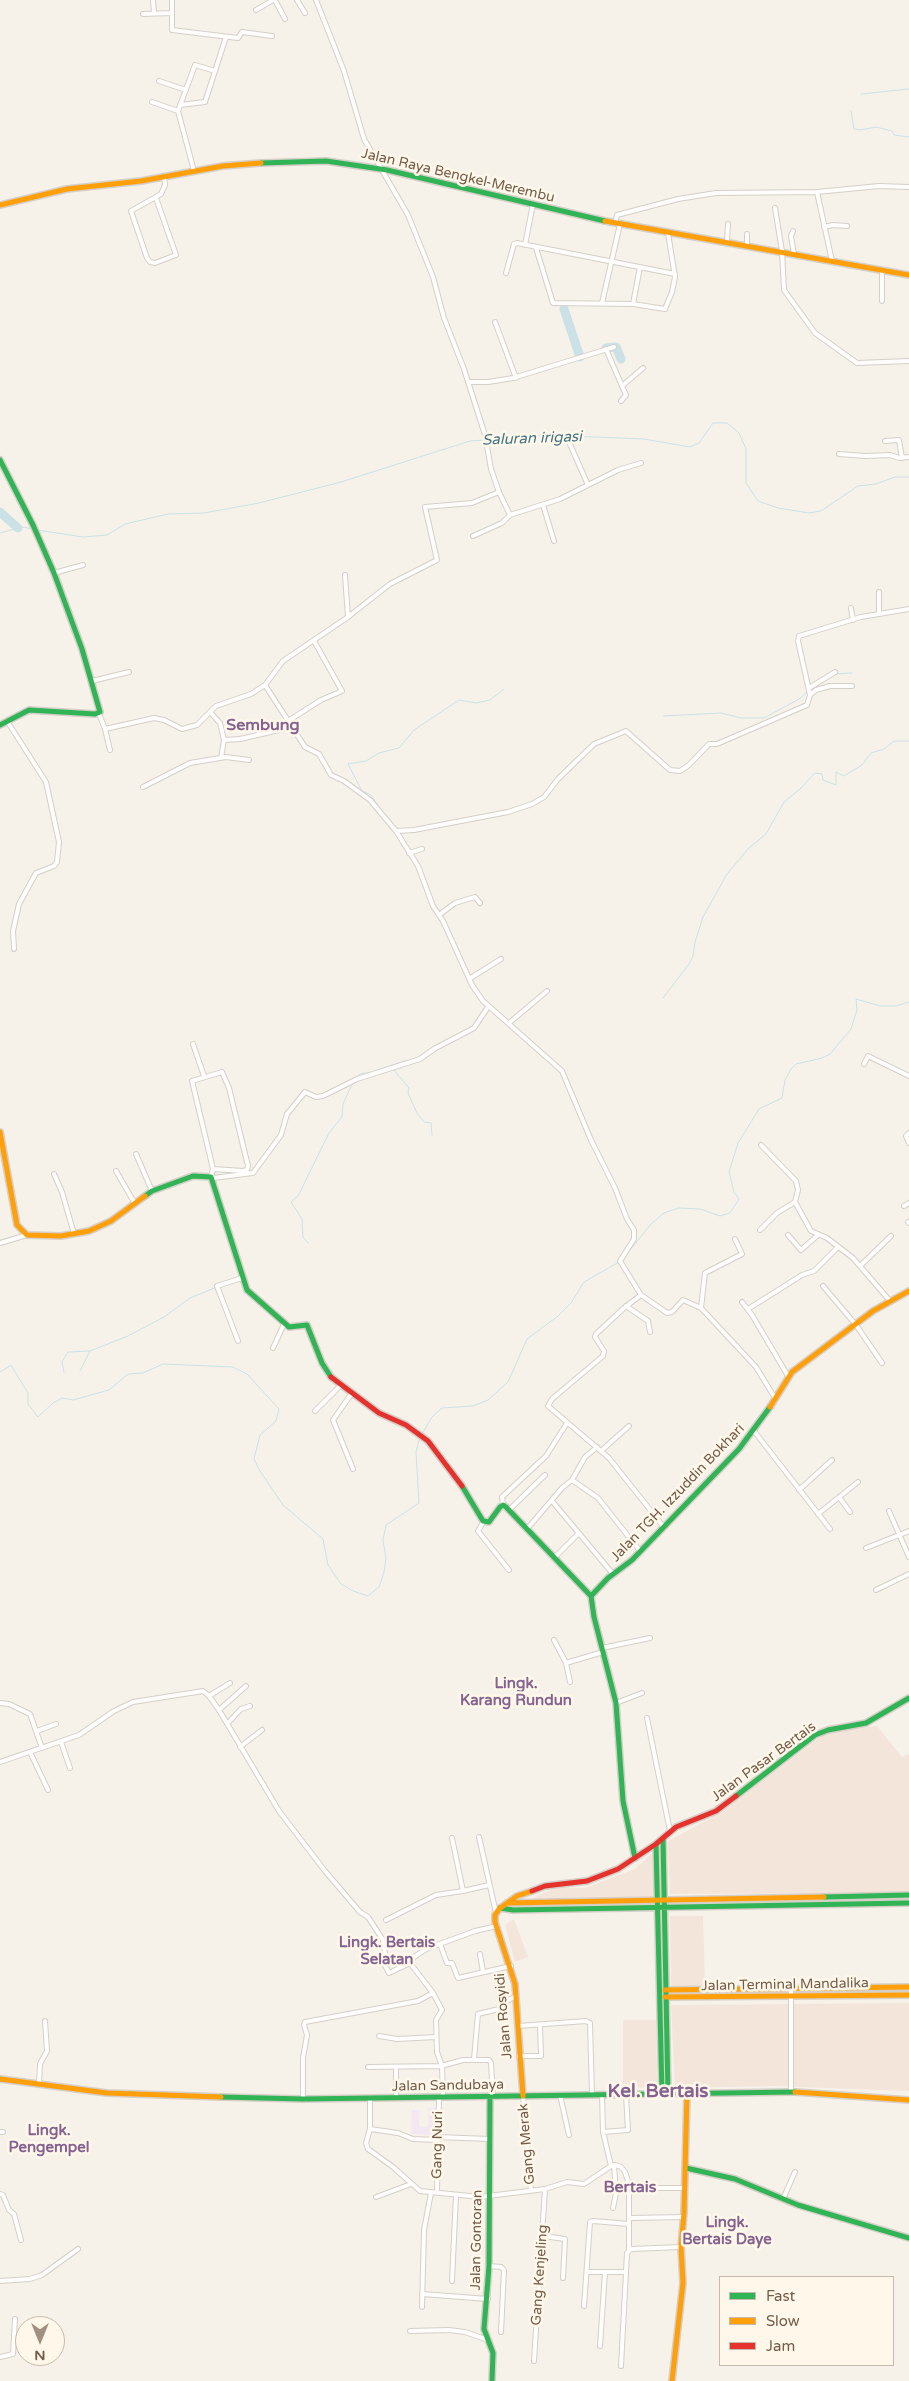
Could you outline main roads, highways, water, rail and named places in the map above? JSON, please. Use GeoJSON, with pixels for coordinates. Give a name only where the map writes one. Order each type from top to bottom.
{"type":"FeatureCollection","features":[{"type":"Feature","properties":{"kind":"main road","name":"Jalan Raya Bengkel-Merembu"},"geometry":{"type":"LineString","coordinates":[[0,205],[67,189],[164,177],[223,166],[303,160],[341,162],[379,168],[668,233],[727,241],[909,275]]}},
{"type":"Feature","properties":{"kind":"main road"},"geometry":{"type":"LineString","coordinates":[[0,460],[37,532],[54,573],[92,681],[99,714],[29,710],[0,725]]}},
{"type":"Feature","properties":{"kind":"main road"},"geometry":{"type":"LineString","coordinates":[[0,1132],[17,1225],[27,1235],[61,1236],[89,1231],[111,1221],[134,1202],[152,1191],[193,1176],[204,1175],[212,1178],[242,1278],[247,1290],[254,1298],[289,1327],[304,1324],[309,1327],[322,1363],[330,1376],[379,1413],[418,1432],[428,1441],[456,1477],[484,1521],[490,1521],[502,1505],[510,1510],[591,1596],[594,1617],[616,1703],[623,1801],[636,1858]]}},
{"type":"Feature","properties":{"kind":"main road","name":"Jalan TGH. Izzuddin Bokhari"},"geometry":{"type":"LineString","coordinates":[[591,1596],[632,1560],[723,1466],[754,1431],[788,1376],[873,1311],[909,1291]]}},
{"type":"Feature","properties":{"kind":"main road","name":"Jalan Pasar Bertais"},"geometry":{"type":"LineString","coordinates":[[502,1906],[545,1886],[579,1882],[600,1877],[636,1858],[680,1825],[716,1811],[815,1735],[828,1730],[866,1723],[909,1698]]}},
{"type":"Feature","properties":{"kind":"main road"},"geometry":{"type":"LineString","coordinates":[[662,1839],[666,1899],[663,1990],[665,2094]]}},
{"type":"Feature","properties":{"kind":"main road"},"geometry":{"type":"LineString","coordinates":[[656,1844],[663,1990]]}},
{"type":"Feature","properties":{"kind":"main road"},"geometry":{"type":"LineString","coordinates":[[502,1906],[659,1899],[909,1896]]}},
{"type":"Feature","properties":{"kind":"main road"},"geometry":{"type":"LineString","coordinates":[[607,1901],[607,1908]]}},
{"type":"Feature","properties":{"kind":"main road"},"geometry":{"type":"LineString","coordinates":[[502,1906],[513,1910],[909,1903]]}},
{"type":"Feature","properties":{"kind":"main road","name":"Jalan Rosyidi"},"geometry":{"type":"LineString","coordinates":[[502,1906],[496,1913],[496,1926],[511,1966],[516,1996],[523,2096]]}},
{"type":"Feature","properties":{"kind":"main road"},"geometry":{"type":"LineString","coordinates":[[663,1990],[909,1986]]}},
{"type":"Feature","properties":{"kind":"main road","name":"Jalan Terminal Mandalika"},"geometry":{"type":"LineString","coordinates":[[663,1997],[909,1995]]}},
{"type":"Feature","properties":{"kind":"main road","name":"Jalan Sandubaya"},"geometry":{"type":"LineString","coordinates":[[0,2079],[126,2094],[304,2099],[792,2092],[909,2098]]}},
{"type":"Feature","properties":{"kind":"main road"},"geometry":{"type":"LineString","coordinates":[[672,2380],[682,2289],[681,2247],[686,2168],[687,2093]]}},
{"type":"Feature","properties":{"kind":"main road","name":"Jalan Gontoran"},"geometry":{"type":"LineString","coordinates":[[492,2096],[489,2139],[490,2266],[486,2336],[493,2353],[492,2381]]}},
{"type":"Feature","properties":{"kind":"main road"},"geometry":{"type":"LineString","coordinates":[[686,2168],[735,2178],[783,2199],[909,2238]]}},
{"type":"Feature","properties":{"kind":"waterway"},"geometry":{"type":"LineString","coordinates":[[861,94],[909,89]]}},
{"type":"Feature","properties":{"kind":"waterway"},"geometry":{"type":"LineString","coordinates":[[851,111],[854,129],[860,130],[876,127],[892,131],[894,135],[909,137]]}},
{"type":"Feature","properties":{"kind":"waterway"},"geometry":{"type":"LineString","coordinates":[[564,309],[580,357]]}},
{"type":"Feature","properties":{"kind":"waterway"},"geometry":{"type":"LineString","coordinates":[[606,348],[616,347],[621,359]]}},
{"type":"Feature","properties":{"kind":"waterway","name":"Saluran irigasi"},"geometry":{"type":"LineString","coordinates":[[488,439],[533,436],[597,437],[644,439],[690,447],[699,443],[713,423],[727,423],[739,433],[746,449],[746,483],[758,501],[778,508],[809,513],[821,511],[858,486],[876,484],[895,477],[909,477]]}},
{"type":"Feature","properties":{"kind":"waterway","name":"Saluran irigasi"},"geometry":{"type":"LineString","coordinates":[[37,530],[83,537],[107,535],[125,524],[168,514],[204,513],[259,503],[341,482],[470,441],[484,440]]}},
{"type":"Feature","properties":{"kind":"waterway"},"geometry":{"type":"LineString","coordinates":[[0,512],[18,528]]}},
{"type":"Feature","properties":{"kind":"waterway","name":"Saluran irigasi"},"geometry":{"type":"LineString","coordinates":[[0,533],[22,527],[33,529]]}},
{"type":"Feature","properties":{"kind":"waterway"},"geometry":{"type":"LineString","coordinates":[[835,674],[852,673]]}},
{"type":"Feature","properties":{"kind":"waterway"},"geometry":{"type":"LineString","coordinates":[[383,813],[371,795],[362,791],[348,764],[366,761],[379,753],[399,748],[414,730],[459,700],[476,703],[490,700],[504,689]]}},
{"type":"Feature","properties":{"kind":"waterway"},"geometry":{"type":"LineString","coordinates":[[663,716],[721,713],[741,718],[764,718],[799,699],[808,691]]}},
{"type":"Feature","properties":{"kind":"waterway"},"geometry":{"type":"LineString","coordinates":[[663,998],[689,964],[693,956],[695,942],[703,917],[727,874],[748,849],[766,834],[784,802],[815,773],[822,774],[823,780],[836,785],[836,772],[844,776],[862,765],[871,753],[884,749],[894,741],[909,741]]}},
{"type":"Feature","properties":{"kind":"waterway"},"geometry":{"type":"LineString","coordinates":[[622,1260],[651,1224],[664,1213],[679,1208],[700,1209],[720,1216],[730,1213],[739,1199],[734,1192],[729,1172],[738,1143],[759,1109],[782,1098],[785,1080],[791,1069],[796,1064],[822,1058],[830,1054],[851,1029],[857,1010],[856,999],[880,1006],[896,1006],[909,1002]]}},
{"type":"Feature","properties":{"kind":"waterway"},"geometry":{"type":"LineString","coordinates":[[353,1080],[360,1074],[372,1072],[407,1060]]}},
{"type":"Feature","properties":{"kind":"waterway"},"geometry":{"type":"LineString","coordinates":[[393,1069],[409,1088],[408,1093],[417,1113],[424,1122],[431,1123],[432,1135]]}},
{"type":"Feature","properties":{"kind":"waterway"},"geometry":{"type":"LineString","coordinates":[[308,1243],[303,1237],[302,1219],[291,1202],[298,1196],[329,1133],[342,1117],[343,1104],[352,1084]]}},
{"type":"Feature","properties":{"kind":"waterway"},"geometry":{"type":"LineString","coordinates":[[422,1434],[432,1417],[442,1408],[473,1406],[488,1400],[508,1382],[527,1339],[558,1316],[571,1303],[584,1282],[619,1262]]}},
{"type":"Feature","properties":{"kind":"waterway"},"geometry":{"type":"LineString","coordinates":[[80,1371],[90,1351],[128,1336],[164,1317],[190,1298],[217,1287]]}},
{"type":"Feature","properties":{"kind":"waterway"},"geometry":{"type":"LineString","coordinates":[[64,1372],[62,1362],[68,1352],[90,1351]]}},
{"type":"Feature","properties":{"kind":"waterway"},"geometry":{"type":"LineString","coordinates":[[0,1372],[11,1365],[28,1393],[28,1404],[38,1417],[53,1403],[62,1398],[73,1400],[109,1390],[128,1374],[143,1373],[163,1364],[233,1367],[247,1374],[279,1409],[276,1421],[260,1435],[254,1459],[260,1471],[283,1505],[323,1539],[328,1565],[341,1584],[353,1591],[368,1596],[379,1587],[384,1572],[386,1559],[383,1540],[386,1525],[419,1503],[416,1452],[420,1437]]}},
{"type":"Feature","properties":{"kind":"district","name":"Sembung"},"geometry":{"type":"Point","coordinates":[263,726]}},
{"type":"Feature","properties":{"kind":"district","name":"Lingk. Karang Rundun"},"geometry":{"type":"Point","coordinates":[516,1692]}},
{"type":"Feature","properties":{"kind":"district","name":"Lingk. Bertais Selatan"},"geometry":{"type":"Point","coordinates":[387,1952]}},
{"type":"Feature","properties":{"kind":"district","name":"Kel. Bertais"},"geometry":{"type":"Point","coordinates":[658,2092]}},
{"type":"Feature","properties":{"kind":"district","name":"Lingk. Pengempel"},"geometry":{"type":"Point","coordinates":[49,2140]}},
{"type":"Feature","properties":{"kind":"district","name":"Bertais"},"geometry":{"type":"Point","coordinates":[630,2188]}},
{"type":"Feature","properties":{"kind":"district","name":"Lingk. Bertais Daye"},"geometry":{"type":"Point","coordinates":[727,2232]}}]}
